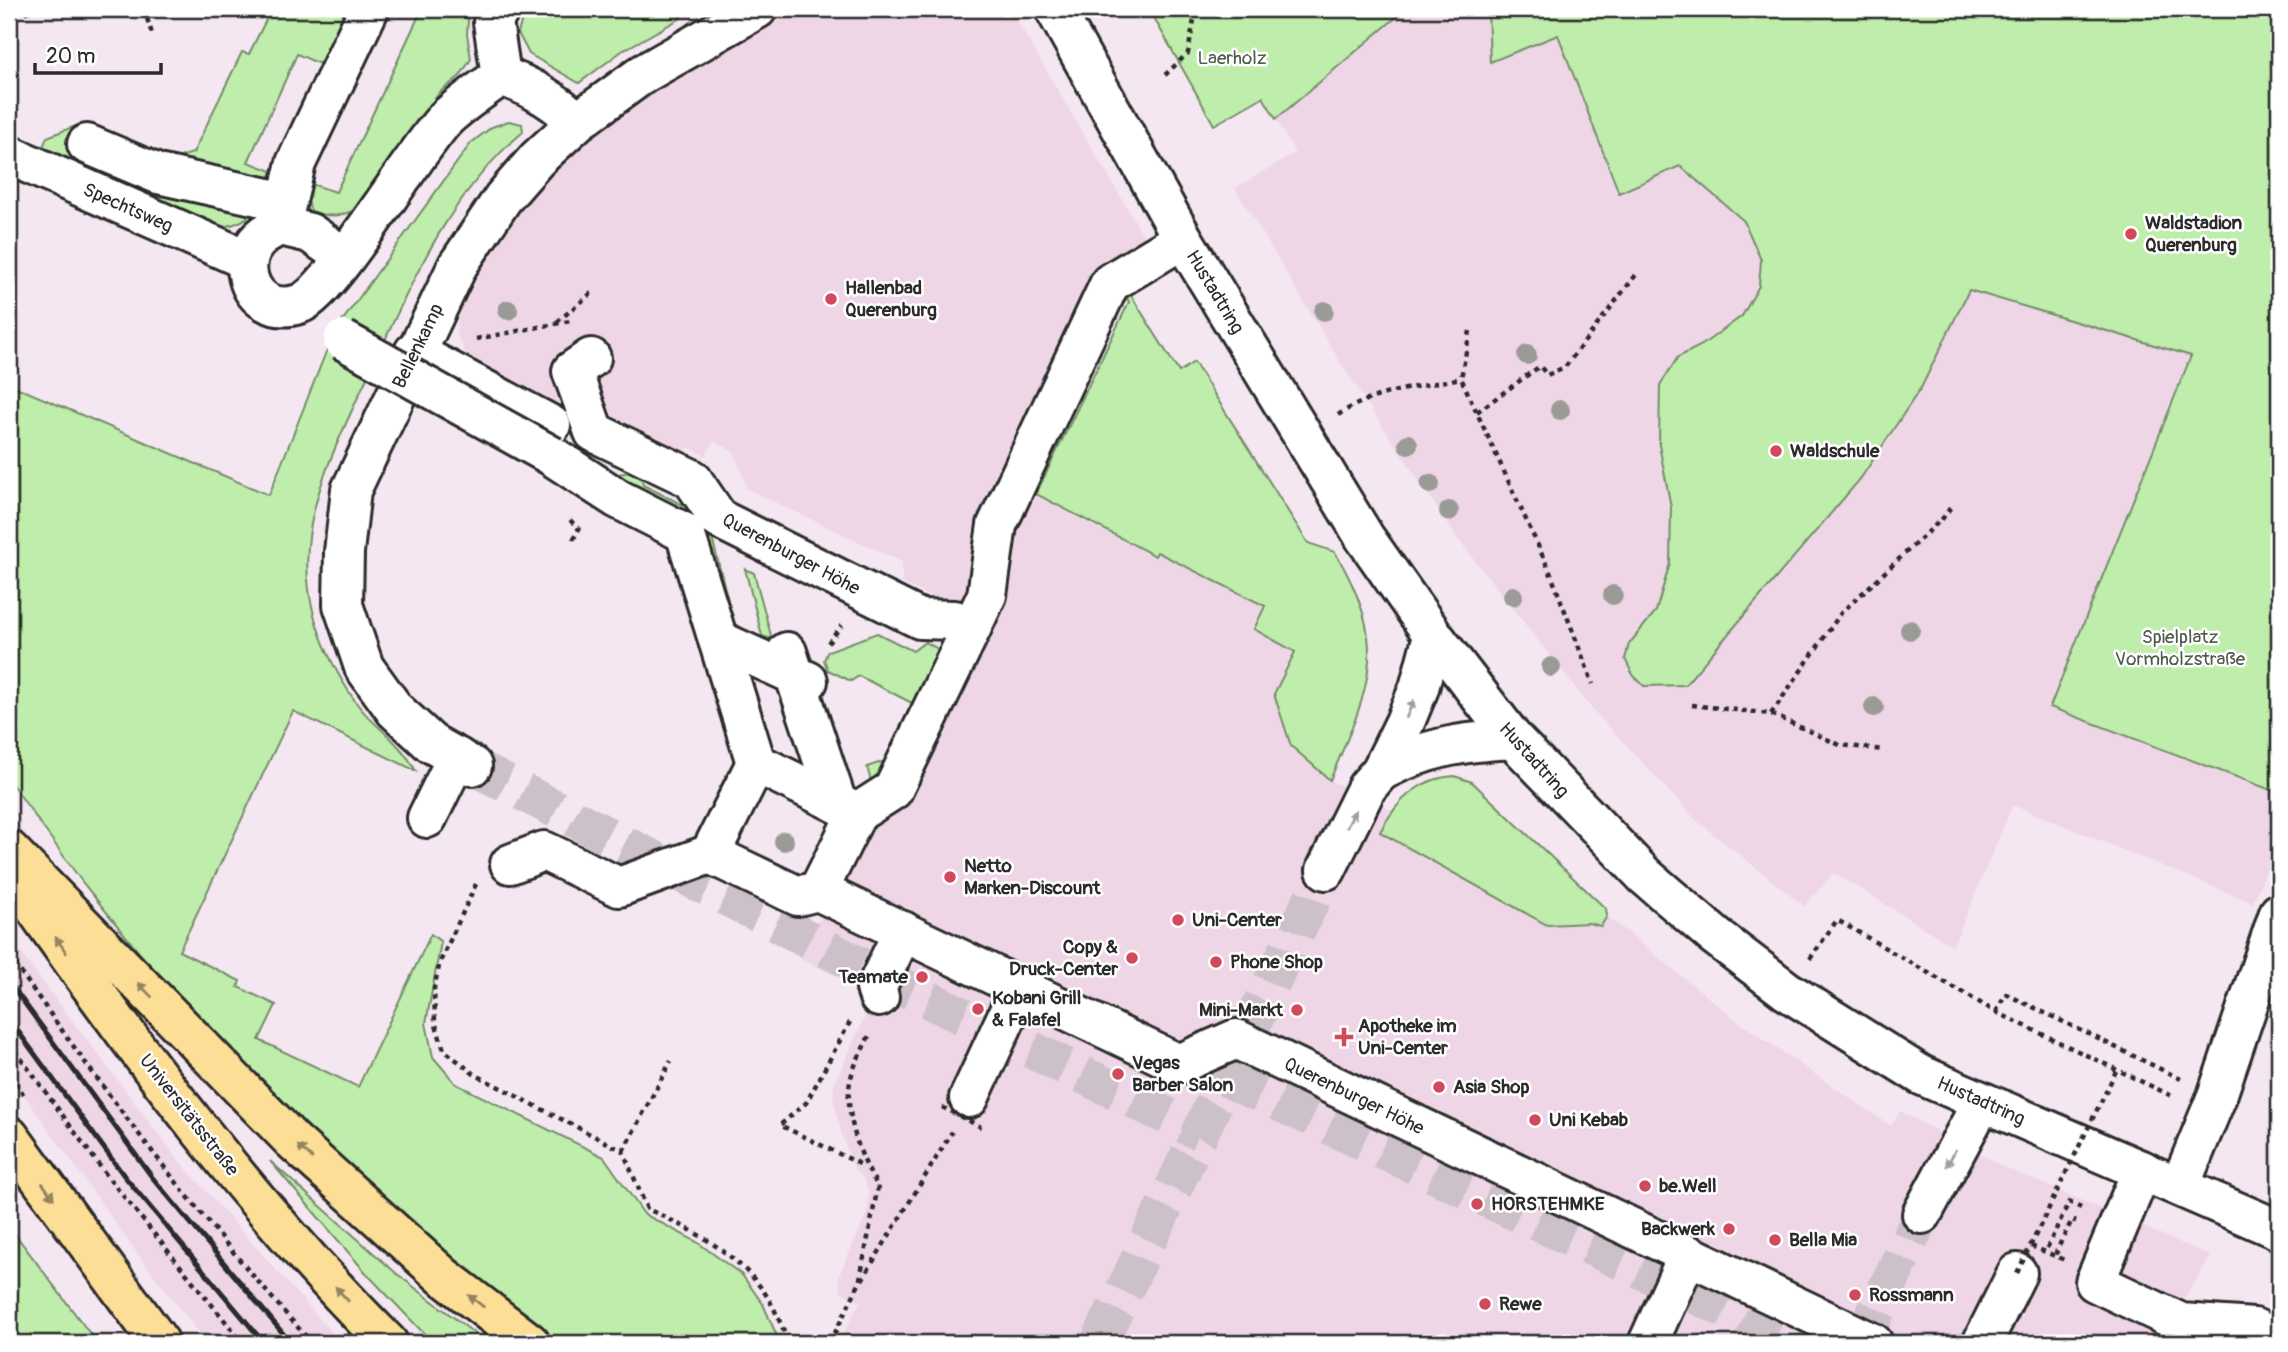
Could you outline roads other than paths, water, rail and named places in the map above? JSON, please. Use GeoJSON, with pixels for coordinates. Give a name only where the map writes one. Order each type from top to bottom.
{"type":"FeatureCollection","features":[{"type":"Feature","properties":{"kind":"highway"},"geometry":{"type":"LineString","coordinates":[[9,850],[292,1140],[444,1277],[530,1343]]}},
{"type":"Feature","properties":{"kind":"highway","name":"Universitätsstraße"},"geometry":{"type":"LineString","coordinates":[[9,871],[106,1009],[251,1193],[388,1343]]}},
{"type":"Feature","properties":{"kind":"highway"},"geometry":{"type":"LineString","coordinates":[[9,1136],[160,1343]]}},
{"type":"Feature","properties":{"kind":"street"},"geometry":{"type":"LineString","coordinates":[[369,9],[296,163],[283,214],[258,237],[247,260],[250,284],[257,294],[277,306],[289,307],[313,297],[446,119],[501,76]]}},
{"type":"Feature","properties":{"kind":"street"},"geometry":{"type":"LineString","coordinates":[[500,9],[493,22],[501,76]]}},
{"type":"Feature","properties":{"kind":"street","name":"Bellenkamp"},"geometry":{"type":"LineString","coordinates":[[427,818],[465,762],[431,743],[395,710],[363,667],[342,605],[344,552],[351,490],[414,352],[458,265],[503,198],[537,159],[577,122],[643,75],[757,9]]}},
{"type":"Feature","properties":{"kind":"street","name":"Hustadtring"},"geometry":{"type":"LineString","coordinates":[[1055,9],[1183,239],[1303,439],[1433,635],[1513,739],[1645,876],[1715,936],[1787,991],[1921,1075],[2279,1230]]}},
{"type":"Feature","properties":{"kind":"street"},"geometry":{"type":"LineString","coordinates":[[501,76],[528,85],[562,107],[577,122]]}},
{"type":"Feature","properties":{"kind":"street"},"geometry":{"type":"LineString","coordinates":[[87,144],[158,174],[283,214],[300,229],[344,257]]}},
{"type":"Feature","properties":{"kind":"street","name":"Spechtsweg"},"geometry":{"type":"LineString","coordinates":[[9,155],[247,260]]}},
{"type":"Feature","properties":{"kind":"street"},"geometry":{"type":"LineString","coordinates":[[756,763],[847,808],[893,790],[987,595],[997,525],[1110,283],[1183,239]]}},
{"type":"Feature","properties":{"kind":"street"},"geometry":{"type":"LineString","coordinates":[[339,337],[559,450]]}},
{"type":"Feature","properties":{"kind":"street"},"geometry":{"type":"LineString","coordinates":[[414,352],[559,450],[618,499],[685,533],[777,659],[847,808],[818,891]]}},
{"type":"Feature","properties":{"kind":"street"},"geometry":{"type":"LineString","coordinates":[[559,450],[594,432],[572,371],[591,358]]}},
{"type":"Feature","properties":{"kind":"street","name":"Querenburger Höhe"},"geometry":{"type":"LineString","coordinates":[[594,432],[692,479],[721,537],[860,606],[920,620],[955,620],[971,629]]}},
{"type":"Feature","properties":{"kind":"street"},"geometry":{"type":"LineString","coordinates":[[1325,870],[1367,787],[1381,771],[1419,688],[1433,635]]}},
{"type":"Feature","properties":{"kind":"street"},"geometry":{"type":"LineString","coordinates":[[510,864],[544,850],[619,887],[710,854],[756,763],[777,659]]}},
{"type":"Feature","properties":{"kind":"street"},"geometry":{"type":"LineString","coordinates":[[1381,771],[1417,752],[1461,742],[1513,739]]}},
{"type":"Feature","properties":{"kind":"street","name":"Querenburger Höhe"},"geometry":{"type":"LineString","coordinates":[[710,854],[798,896],[818,891],[1179,1064],[1236,1039],[1873,1343]]}},
{"type":"Feature","properties":{"kind":"street"},"geometry":{"type":"LineString","coordinates":[[2180,1186],[2213,1105],[2279,914]]}},
{"type":"Feature","properties":{"kind":"street"},"geometry":{"type":"LineString","coordinates":[[865,1008],[903,931]]}},
{"type":"Feature","properties":{"kind":"street"},"geometry":{"type":"LineString","coordinates":[[964,1112],[1020,988]]}},
{"type":"Feature","properties":{"kind":"street"},"geometry":{"type":"LineString","coordinates":[[1922,1214],[1982,1102]]}},
{"type":"Feature","properties":{"kind":"street"},"geometry":{"type":"LineString","coordinates":[[2142,1170],[2095,1282],[2182,1323],[2254,1328],[2279,1340]]}},
{"type":"Feature","properties":{"kind":"street"},"geometry":{"type":"LineString","coordinates":[[1648,1343],[1688,1255]]}},
{"type":"Feature","properties":{"kind":"street"},"geometry":{"type":"LineString","coordinates":[[1982,1343],[2024,1259]]}},
{"type":"Feature","properties":{"kind":"tunnel"},"geometry":{"type":"LineString","coordinates":[[472,766],[870,971],[1200,1132]]}},
{"type":"Feature","properties":{"kind":"tunnel"},"geometry":{"type":"LineString","coordinates":[[1099,1343],[1326,870]]}},
{"type":"Feature","properties":{"kind":"tunnel"},"geometry":{"type":"LineString","coordinates":[[1226,1078],[1799,1343]]}},
{"type":"Feature","properties":{"kind":"tunnel"},"geometry":{"type":"LineString","coordinates":[[1861,1343],[1922,1214]]}},
{"type":"Feature","properties":{"kind":"railway"},"geometry":{"type":"LineString","coordinates":[[9,982],[152,1177],[291,1343]]}},
{"type":"Feature","properties":{"kind":"railway"},"geometry":{"type":"LineString","coordinates":[[9,1019],[125,1177],[264,1343]]}},
{"type":"Feature","properties":{"kind":"place","name":"Waldstadion Querenburg"},"geometry":{"type":"Point","coordinates":[2131,234]}},
{"type":"Feature","properties":{"kind":"place","name":"Hallenbad Querenburg"},"geometry":{"type":"Point","coordinates":[831,299]}},
{"type":"Feature","properties":{"kind":"place","name":"Waldschule"},"geometry":{"type":"Point","coordinates":[1776,451]}},
{"type":"Feature","properties":{"kind":"place","name":"Netto Marken-Discount"},"geometry":{"type":"Point","coordinates":[950,877]}},
{"type":"Feature","properties":{"kind":"place","name":"Uni-Center"},"geometry":{"type":"Point","coordinates":[1178,920]}},
{"type":"Feature","properties":{"kind":"place","name":"Copy & Druck-Center"},"geometry":{"type":"Point","coordinates":[1132,958]}},
{"type":"Feature","properties":{"kind":"place","name":"Phone Shop"},"geometry":{"type":"Point","coordinates":[1216,962]}},
{"type":"Feature","properties":{"kind":"place","name":"Teamate"},"geometry":{"type":"Point","coordinates":[922,977]}},
{"type":"Feature","properties":{"kind":"place","name":"Kobani Grill & Falafel"},"geometry":{"type":"Point","coordinates":[978,1009]}},
{"type":"Feature","properties":{"kind":"place","name":"Mini-Markt"},"geometry":{"type":"Point","coordinates":[1297,1010]}},
{"type":"Feature","properties":{"kind":"place","name":"Apotheke im Uni-Center"},"geometry":{"type":"Point","coordinates":[1344,1037]}},
{"type":"Feature","properties":{"kind":"place","name":"Vegas Barber Salon"},"geometry":{"type":"Point","coordinates":[1118,1074]}},
{"type":"Feature","properties":{"kind":"place","name":"Asia Shop"},"geometry":{"type":"Point","coordinates":[1439,1087]}},
{"type":"Feature","properties":{"kind":"place","name":"Uni Kebab"},"geometry":{"type":"Point","coordinates":[1535,1120]}},
{"type":"Feature","properties":{"kind":"place","name":"be.Well"},"geometry":{"type":"Point","coordinates":[1645,1186]}},
{"type":"Feature","properties":{"kind":"place","name":"HORSTEHMKE"},"geometry":{"type":"Point","coordinates":[1477,1204]}},
{"type":"Feature","properties":{"kind":"place","name":"Backwerk"},"geometry":{"type":"Point","coordinates":[1729,1229]}},
{"type":"Feature","properties":{"kind":"place","name":"Bella Mia"},"geometry":{"type":"Point","coordinates":[1775,1240]}},
{"type":"Feature","properties":{"kind":"place","name":"Rossmann"},"geometry":{"type":"Point","coordinates":[1855,1295]}},
{"type":"Feature","properties":{"kind":"place","name":"Rewe"},"geometry":{"type":"Point","coordinates":[1485,1304]}},
{"type":"Feature","properties":{"kind":"park label","name":"Laerholz"},"geometry":{"type":"Point","coordinates":[1232,58]}},
{"type":"Feature","properties":{"kind":"park label","name":"Spielplatz Vormholzstraße"},"geometry":{"type":"Point","coordinates":[2180,648]}}]}
